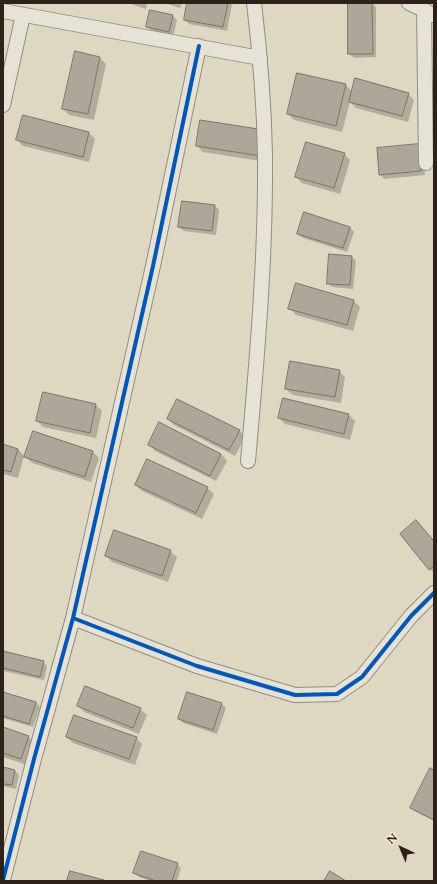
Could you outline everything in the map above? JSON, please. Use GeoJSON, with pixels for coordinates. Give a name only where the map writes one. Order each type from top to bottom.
{"type":"FeatureCollection","features":[{"type":"Feature","properties":{"kind":"street"},"geometry":{"type":"LineString","coordinates":[[248,461],[258,343],[263,254],[265,154],[260,58],[254,3]]}},
{"type":"Feature","properties":{"kind":"street"},"geometry":{"type":"LineString","coordinates":[[409,3],[429,14],[426,163]]}},
{"type":"Feature","properties":{"kind":"street"},"geometry":{"type":"LineString","coordinates":[[3,11],[260,58]]}},
{"type":"Feature","properties":{"kind":"street"},"geometry":{"type":"LineString","coordinates":[[3,105],[23,15]]}},
{"type":"Feature","properties":{"kind":"street"},"geometry":{"type":"LineString","coordinates":[[3,880],[34,759],[73,618],[153,266],[199,46]]}},
{"type":"Feature","properties":{"kind":"street"},"geometry":{"type":"LineString","coordinates":[[73,618],[197,666],[265,686],[295,694],[337,694],[362,677],[411,616],[434,593]]}},
{"type":"Feature","properties":{"kind":"building"},"geometry":{"type":"Polygon","coordinates":[[[187,3],[228,3],[223,27],[184,20],[187,3]]]}},
{"type":"Feature","properties":{"kind":"building"},"geometry":{"type":"Polygon","coordinates":[[[348,3],[372,3],[373,54],[348,54],[348,3]]]}},
{"type":"Feature","properties":{"kind":"building"},"geometry":{"type":"Polygon","coordinates":[[[150,10],[173,15],[169,32],[146,27],[150,10]]]}},
{"type":"Feature","properties":{"kind":"building"},"geometry":{"type":"Polygon","coordinates":[[[75,51],[100,57],[88,114],[62,109],[75,51]]]}},
{"type":"Feature","properties":{"kind":"building"},"geometry":{"type":"Polygon","coordinates":[[[297,73],[346,84],[336,126],[287,114],[297,73]]]}},
{"type":"Feature","properties":{"kind":"building"},"geometry":{"type":"Polygon","coordinates":[[[355,78],[409,93],[402,116],[349,102],[355,78]]]}},
{"type":"Feature","properties":{"kind":"building"},"geometry":{"type":"Polygon","coordinates":[[[23,115],[89,132],[83,157],[16,140],[23,115]]]}},
{"type":"Feature","properties":{"kind":"building"},"geometry":{"type":"Polygon","coordinates":[[[200,120],[265,130],[261,156],[196,146],[200,120]]]}},
{"type":"Feature","properties":{"kind":"building"},"geometry":{"type":"Polygon","coordinates":[[[306,142],[345,153],[334,188],[295,177],[306,142]]]}},
{"type":"Feature","properties":{"kind":"building"},"geometry":{"type":"Polygon","coordinates":[[[419,144],[421,171],[379,175],[377,148],[419,144]]]}},
{"type":"Feature","properties":{"kind":"building"},"geometry":{"type":"Polygon","coordinates":[[[182,201],[215,205],[212,231],[178,227],[182,201]]]}},
{"type":"Feature","properties":{"kind":"building"},"geometry":{"type":"Polygon","coordinates":[[[304,212],[350,227],[343,248],[297,234],[304,212]]]}},
{"type":"Feature","properties":{"kind":"building"},"geometry":{"type":"Polygon","coordinates":[[[329,254],[352,256],[350,285],[327,284],[329,254]]]}},
{"type":"Feature","properties":{"kind":"building"},"geometry":{"type":"Polygon","coordinates":[[[296,283],[354,300],[347,325],[288,309],[296,283]]]}},
{"type":"Feature","properties":{"kind":"building"},"geometry":{"type":"Polygon","coordinates":[[[290,361],[340,370],[335,397],[285,389],[290,361]]]}},
{"type":"Feature","properties":{"kind":"building"},"geometry":{"type":"Polygon","coordinates":[[[43,392],[96,404],[90,433],[36,421],[43,392]]]}},
{"type":"Feature","properties":{"kind":"building"},"geometry":{"type":"Polygon","coordinates":[[[283,398],[349,414],[344,434],[278,418],[283,398]]]}},
{"type":"Feature","properties":{"kind":"building"},"geometry":{"type":"Polygon","coordinates":[[[177,399],[240,430],[229,450],[167,419],[177,399]]]}},
{"type":"Feature","properties":{"kind":"building"},"geometry":{"type":"Polygon","coordinates":[[[159,422],[221,454],[210,476],[148,445],[159,422]]]}},
{"type":"Feature","properties":{"kind":"building"},"geometry":{"type":"Polygon","coordinates":[[[33,431],[93,451],[85,477],[24,457],[33,431]]]}},
{"type":"Feature","properties":{"kind":"building"},"geometry":{"type":"Polygon","coordinates":[[[3,444],[18,449],[11,472],[3,470],[3,444]]]}},
{"type":"Feature","properties":{"kind":"building"},"geometry":{"type":"Polygon","coordinates":[[[147,459],[208,487],[196,513],[135,485],[147,459]]]}},
{"type":"Feature","properties":{"kind":"building"},"geometry":{"type":"Polygon","coordinates":[[[416,520],[434,541],[434,566],[429,570],[400,534],[416,520]]]}},
{"type":"Feature","properties":{"kind":"building"},"geometry":{"type":"Polygon","coordinates":[[[114,530],[171,550],[162,576],[105,556],[114,530]]]}},
{"type":"Feature","properties":{"kind":"building"},"geometry":{"type":"Polygon","coordinates":[[[3,651],[44,661],[40,677],[3,668],[3,651]]]}},
{"type":"Feature","properties":{"kind":"building"},"geometry":{"type":"Polygon","coordinates":[[[85,686],[141,708],[133,728],[77,706],[85,686]]]}},
{"type":"Feature","properties":{"kind":"building"},"geometry":{"type":"Polygon","coordinates":[[[3,692],[36,702],[29,724],[3,716],[3,692]]]}},
{"type":"Feature","properties":{"kind":"building"},"geometry":{"type":"Polygon","coordinates":[[[187,692],[222,703],[213,730],[178,719],[187,692]]]}},
{"type":"Feature","properties":{"kind":"building"},"geometry":{"type":"Polygon","coordinates":[[[74,715],[137,737],[129,759],[66,737],[74,715]]]}},
{"type":"Feature","properties":{"kind":"building"},"geometry":{"type":"Polygon","coordinates":[[[3,727],[29,736],[21,759],[3,753],[3,727]]]}},
{"type":"Feature","properties":{"kind":"building"},"geometry":{"type":"Polygon","coordinates":[[[3,767],[15,770],[12,785],[3,784],[3,767]]]}},
{"type":"Feature","properties":{"kind":"building"},"geometry":{"type":"Polygon","coordinates":[[[430,768],[434,770],[434,820],[410,808],[430,768]]]}},
{"type":"Feature","properties":{"kind":"building"},"geometry":{"type":"Polygon","coordinates":[[[141,851],[178,863],[172,881],[156,881],[133,873],[141,851]]]}},
{"type":"Feature","properties":{"kind":"building"},"geometry":{"type":"Polygon","coordinates":[[[70,871],[104,880],[104,881],[67,881],[70,871]]]}},
{"type":"Feature","properties":{"kind":"building"},"geometry":{"type":"Polygon","coordinates":[[[330,871],[346,881],[324,881],[330,871]]]}},
{"type":"Feature","properties":{"kind":"cycle path"},"geometry":{"type":"LineString","coordinates":[[73,618],[153,266],[199,46]]}},
{"type":"Feature","properties":{"kind":"cycle path"},"geometry":{"type":"LineString","coordinates":[[3,880],[34,759],[73,618],[197,666],[295,695],[337,694],[362,677],[411,616],[434,593]]}}]}
